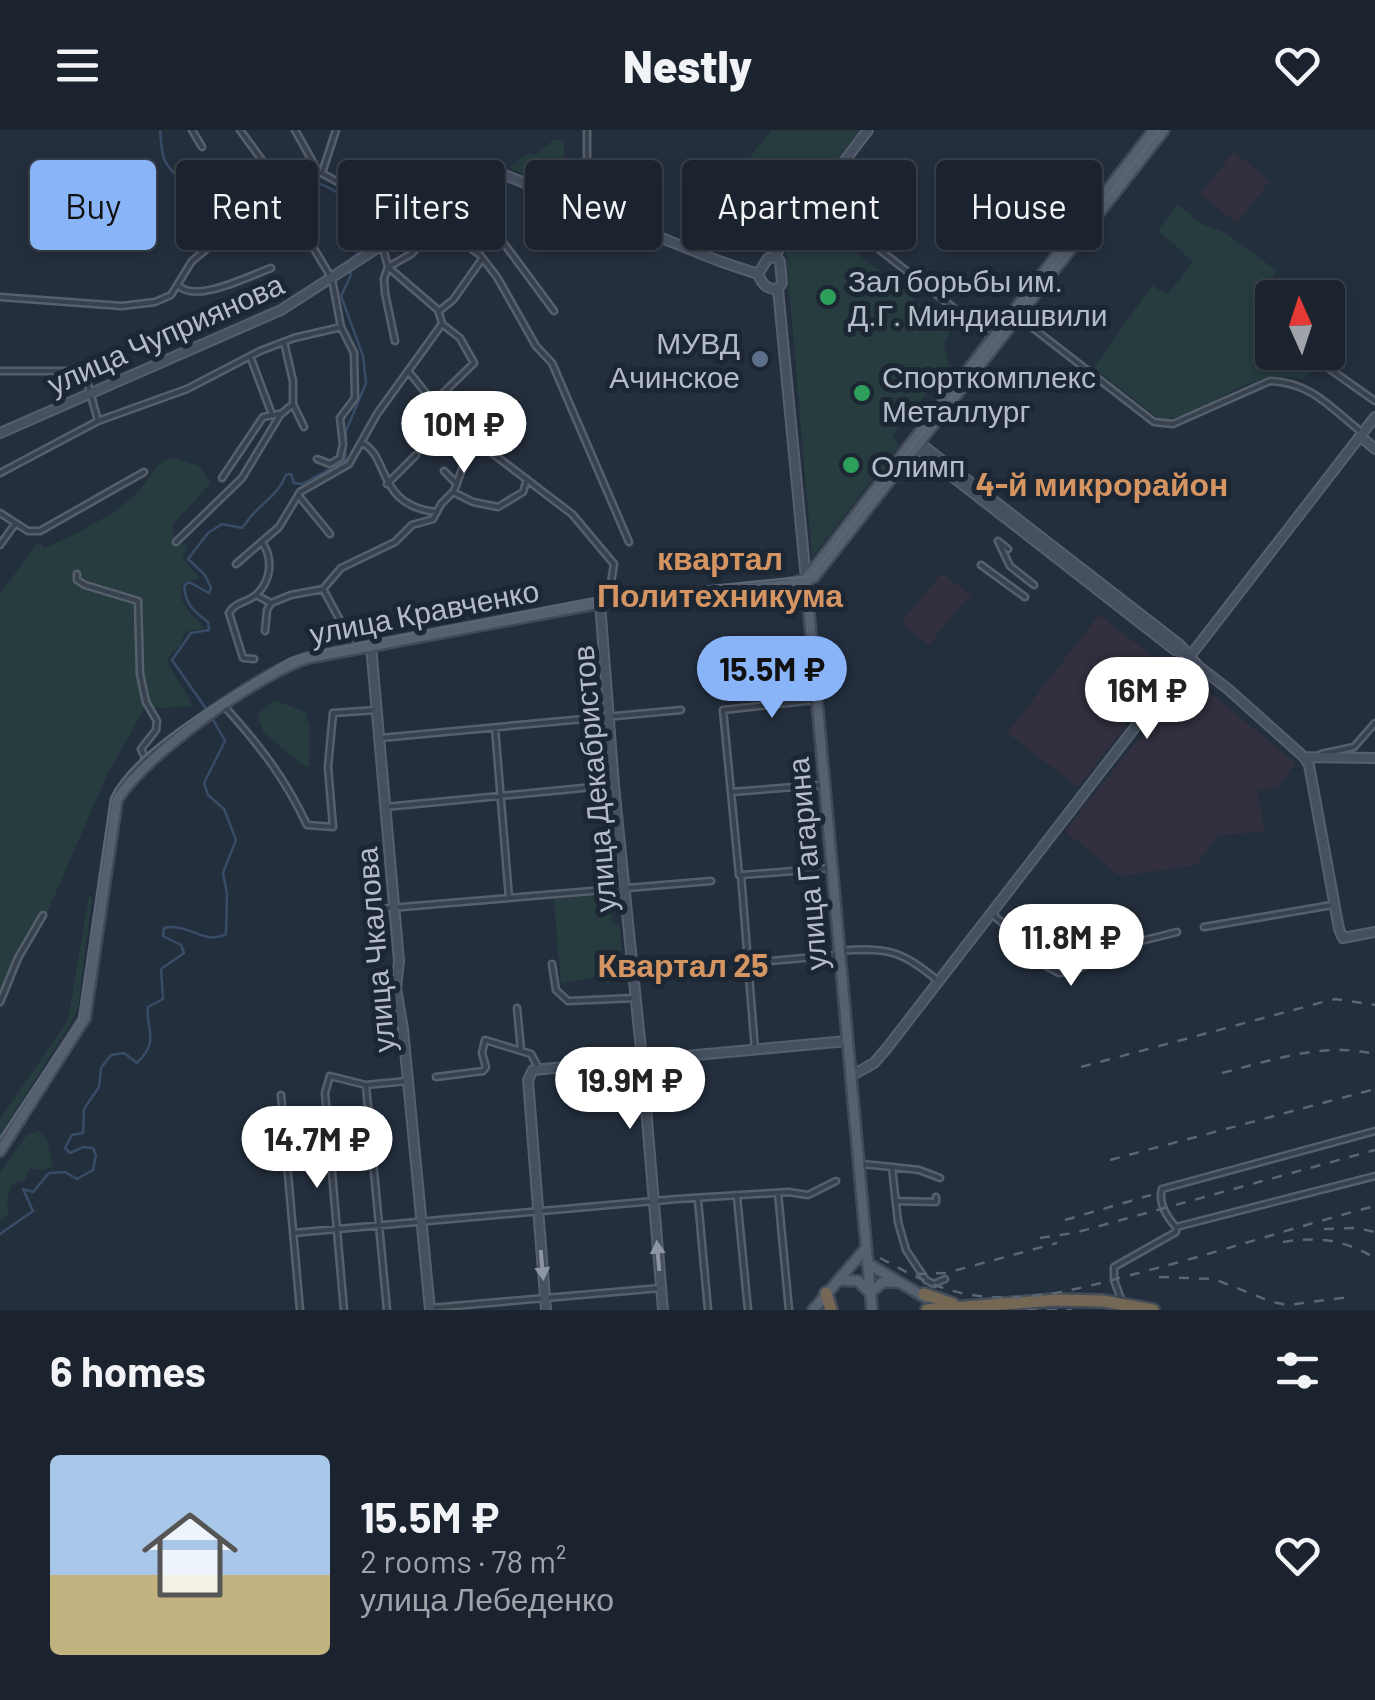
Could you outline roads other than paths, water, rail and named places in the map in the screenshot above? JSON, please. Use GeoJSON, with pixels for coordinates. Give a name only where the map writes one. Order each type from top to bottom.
{"type":"FeatureCollection","features":[{"type":"Feature","properties":{"kind":"highway"},"geometry":{"type":"LineString","coordinates":[[826,1293],[831,1310]]}},
{"type":"Feature","properties":{"kind":"highway"},"geometry":{"type":"LineString","coordinates":[[924,1294],[962,1306]]}},
{"type":"Feature","properties":{"kind":"highway"},"geometry":{"type":"LineString","coordinates":[[926,1310],[1055,1300],[1152,1310]]}},
{"type":"Feature","properties":{"kind":"main road"},"geometry":{"type":"LineString","coordinates":[[845,160],[868,130]]}},
{"type":"Feature","properties":{"kind":"main road","name":"улица Кравченко"},"geometry":{"type":"LineString","coordinates":[[0,1151],[82,1027],[118,800],[148,764],[202,720],[293,662],[600,603],[786,585],[806,579],[1153,136],[1164,130]]}},
{"type":"Feature","properties":{"kind":"main road"},"geometry":{"type":"LineString","coordinates":[[662,237],[758,274],[768,288],[778,289]]}},
{"type":"Feature","properties":{"kind":"main road","name":"улица Чуприянова"},"geometry":{"type":"LineString","coordinates":[[0,434],[281,310],[375,250]]}},
{"type":"Feature","properties":{"kind":"main road"},"geometry":{"type":"LineString","coordinates":[[758,274],[778,250]]}},
{"type":"Feature","properties":{"kind":"main road","name":"улица Гагарина"},"geometry":{"type":"LineString","coordinates":[[775,257],[780,262],[782,278],[778,289],[871,1302]]}},
{"type":"Feature","properties":{"kind":"main road"},"geometry":{"type":"LineString","coordinates":[[850,1076],[874,1062],[1375,417]]}},
{"type":"Feature","properties":{"kind":"main road"},"geometry":{"type":"LineString","coordinates":[[1361,434],[1375,449]]}},
{"type":"Feature","properties":{"kind":"main road"},"geometry":{"type":"LineString","coordinates":[[914,443],[1176,650],[1192,656],[1198,666],[1309,758],[1375,758]]}},
{"type":"Feature","properties":{"kind":"main road","name":"улица Декабристов"},"geometry":{"type":"LineString","coordinates":[[600,603],[662,1310]]}},
{"type":"Feature","properties":{"kind":"main road","name":"улица Чкалова"},"geometry":{"type":"LineString","coordinates":[[371,646],[400,972],[396,988],[430,1309]]}},
{"type":"Feature","properties":{"kind":"main road"},"geometry":{"type":"LineString","coordinates":[[1309,758],[1342,938],[1375,932]]}},
{"type":"Feature","properties":{"kind":"main road"},"geometry":{"type":"LineString","coordinates":[[546,1310],[528,1080],[538,1068],[848,1041]]}},
{"type":"Feature","properties":{"kind":"main road"},"geometry":{"type":"LineString","coordinates":[[813,1310],[866,1248]]}},
{"type":"Feature","properties":{"kind":"main road"},"geometry":{"type":"LineString","coordinates":[[867,1263],[924,1294],[926,1310]]}},
{"type":"Feature","properties":{"kind":"main road"},"geometry":{"type":"LineString","coordinates":[[836,1280],[854,1280],[871,1302],[883,1282],[900,1282]]}},
{"type":"Feature","properties":{"kind":"street"},"geometry":{"type":"LineString","coordinates":[[192,130],[202,148]]}},
{"type":"Feature","properties":{"kind":"street"},"geometry":{"type":"LineString","coordinates":[[240,130],[262,160]]}},
{"type":"Feature","properties":{"kind":"street"},"geometry":{"type":"LineString","coordinates":[[295,130],[320,173],[338,183]]}},
{"type":"Feature","properties":{"kind":"street"},"geometry":{"type":"LineString","coordinates":[[320,173],[336,130]]}},
{"type":"Feature","properties":{"kind":"street"},"geometry":{"type":"LineString","coordinates":[[586,130],[588,160]]}},
{"type":"Feature","properties":{"kind":"street"},"geometry":{"type":"LineString","coordinates":[[505,245],[554,311]]}},
{"type":"Feature","properties":{"kind":"street"},"geometry":{"type":"LineString","coordinates":[[0,297],[129,305],[162,300],[178,286],[205,250]]}},
{"type":"Feature","properties":{"kind":"street"},"geometry":{"type":"LineString","coordinates":[[315,250],[332,278],[341,327],[356,365],[355,398],[340,418],[340,458],[330,464],[317,459]]}},
{"type":"Feature","properties":{"kind":"street"},"geometry":{"type":"LineString","coordinates":[[383,250],[388,267],[384,281],[394,340]]}},
{"type":"Feature","properties":{"kind":"street"},"geometry":{"type":"LineString","coordinates":[[388,267],[415,250]]}},
{"type":"Feature","properties":{"kind":"street"},"geometry":{"type":"LineString","coordinates":[[475,250],[557,373],[629,542]]}},
{"type":"Feature","properties":{"kind":"street"},"geometry":{"type":"LineString","coordinates":[[881,250],[995,340]]}},
{"type":"Feature","properties":{"kind":"street"},"geometry":{"type":"LineString","coordinates":[[439,311],[453,300],[482,259]]}},
{"type":"Feature","properties":{"kind":"street"},"geometry":{"type":"LineString","coordinates":[[388,267],[439,311],[442,324],[460,338],[474,364],[434,403]]}},
{"type":"Feature","properties":{"kind":"street"},"geometry":{"type":"LineString","coordinates":[[178,286],[187,292],[202,292],[271,268]]}},
{"type":"Feature","properties":{"kind":"street"},"geometry":{"type":"LineString","coordinates":[[1015,314],[1161,424],[1173,424],[1270,382],[1280,382],[1305,386],[1361,434]]}},
{"type":"Feature","properties":{"kind":"street"},"geometry":{"type":"LineString","coordinates":[[236,564],[283,521],[298,495],[344,469],[377,414],[442,324]]}},
{"type":"Feature","properties":{"kind":"street"},"geometry":{"type":"LineString","coordinates":[[0,473],[98,421],[187,388],[284,342],[341,327]]}},
{"type":"Feature","properties":{"kind":"street"},"geometry":{"type":"LineString","coordinates":[[284,342],[293,381],[293,404],[304,427]]}},
{"type":"Feature","properties":{"kind":"street"},"geometry":{"type":"LineString","coordinates":[[250,356],[271,414]]}},
{"type":"Feature","properties":{"kind":"street"},"geometry":{"type":"LineString","coordinates":[[1331,370],[1375,402]]}},
{"type":"Feature","properties":{"kind":"street"},"geometry":{"type":"LineString","coordinates":[[0,371],[81,371],[98,421]]}},
{"type":"Feature","properties":{"kind":"street"},"geometry":{"type":"LineString","coordinates":[[409,372],[456,427],[576,518],[613,561],[614,582],[610,589]]}},
{"type":"Feature","properties":{"kind":"street"},"geometry":{"type":"LineString","coordinates":[[176,542],[242,478],[280,415],[293,404]]}},
{"type":"Feature","properties":{"kind":"street"},"geometry":{"type":"LineString","coordinates":[[222,478],[258,424],[271,414],[280,415]]}},
{"type":"Feature","properties":{"kind":"street"},"geometry":{"type":"LineString","coordinates":[[362,443],[371,448],[387,484],[397,495],[437,512]]}},
{"type":"Feature","properties":{"kind":"street"},"geometry":{"type":"LineString","coordinates":[[387,484],[416,455]]}},
{"type":"Feature","properties":{"kind":"street"},"geometry":{"type":"LineString","coordinates":[[265,630],[271,604],[291,594],[323,589],[341,568],[393,543],[414,524],[434,519],[454,491],[462,469]]}},
{"type":"Feature","properties":{"kind":"street"},"geometry":{"type":"LineString","coordinates":[[0,512],[28,531],[40,531],[144,472]]}},
{"type":"Feature","properties":{"kind":"street"},"geometry":{"type":"LineString","coordinates":[[444,472],[457,484]]}},
{"type":"Feature","properties":{"kind":"street"},"geometry":{"type":"LineString","coordinates":[[454,491],[473,502],[498,507],[523,492],[528,479]]}},
{"type":"Feature","properties":{"kind":"street"},"geometry":{"type":"LineString","coordinates":[[298,495],[330,534]]}},
{"type":"Feature","properties":{"kind":"street"},"geometry":{"type":"LineString","coordinates":[[0,545],[15,524]]}},
{"type":"Feature","properties":{"kind":"street"},"geometry":{"type":"LineString","coordinates":[[1008,549],[998,541],[1010,566],[1034,586]]}},
{"type":"Feature","properties":{"kind":"street"},"geometry":{"type":"LineString","coordinates":[[254,659],[243,658],[229,614],[232,607],[256,595],[268,575],[271,559],[262,542]]}},
{"type":"Feature","properties":{"kind":"street"},"geometry":{"type":"LineString","coordinates":[[981,565],[1025,598]]}},
{"type":"Feature","properties":{"kind":"street"},"geometry":{"type":"LineString","coordinates":[[77,574],[77,580],[85,585],[138,602],[140,674],[146,702],[157,721],[156,730],[142,749],[148,764]]}},
{"type":"Feature","properties":{"kind":"street"},"geometry":{"type":"LineString","coordinates":[[323,589],[352,650]]}},
{"type":"Feature","properties":{"kind":"street"},"geometry":{"type":"LineString","coordinates":[[256,595],[271,604]]}},
{"type":"Feature","properties":{"kind":"street"},"geometry":{"type":"LineString","coordinates":[[755,1050],[723,710],[816,700]]}},
{"type":"Feature","properties":{"kind":"street"},"geometry":{"type":"LineString","coordinates":[[220,708],[273,763],[307,825],[333,828],[328,766],[333,713],[377,710]]}},
{"type":"Feature","properties":{"kind":"street"},"geometry":{"type":"LineString","coordinates":[[380,738],[681,710]]}},
{"type":"Feature","properties":{"kind":"street"},"geometry":{"type":"LineString","coordinates":[[1309,758],[1354,747],[1375,723]]}},
{"type":"Feature","properties":{"kind":"street"},"geometry":{"type":"LineString","coordinates":[[495,728],[509,898]]}},
{"type":"Feature","properties":{"kind":"street"},"geometry":{"type":"LineString","coordinates":[[384,806],[614,785]]}},
{"type":"Feature","properties":{"kind":"street"},"geometry":{"type":"LineString","coordinates":[[731,792],[824,785]]}},
{"type":"Feature","properties":{"kind":"street"},"geometry":{"type":"LineString","coordinates":[[739,875],[832,868]]}},
{"type":"Feature","properties":{"kind":"street"},"geometry":{"type":"LineString","coordinates":[[378,909],[711,880]]}},
{"type":"Feature","properties":{"kind":"street"},"geometry":{"type":"LineString","coordinates":[[1204,927],[1334,905]]}},
{"type":"Feature","properties":{"kind":"street"},"geometry":{"type":"LineString","coordinates":[[991,913],[1024,942],[1040,963],[1058,973],[1076,970],[1141,941],[1178,932]]}},
{"type":"Feature","properties":{"kind":"street"},"geometry":{"type":"LineString","coordinates":[[0,1002],[42,915]]}},
{"type":"Feature","properties":{"kind":"street"},"geometry":{"type":"LineString","coordinates":[[748,963],[874,948],[917,962],[938,981]]}},
{"type":"Feature","properties":{"kind":"street"},"geometry":{"type":"LineString","coordinates":[[552,964],[556,990],[568,1001],[636,998]]}},
{"type":"Feature","properties":{"kind":"street"},"geometry":{"type":"LineString","coordinates":[[517,1008],[521,1050]]}},
{"type":"Feature","properties":{"kind":"street"},"geometry":{"type":"LineString","coordinates":[[436,1076],[483,1072],[485,1040],[534,1056],[538,1068]]}},
{"type":"Feature","properties":{"kind":"street"},"geometry":{"type":"LineString","coordinates":[[344,1310],[325,1092],[330,1076],[366,1085],[407,1081]]}},
{"type":"Feature","properties":{"kind":"street"},"geometry":{"type":"LineString","coordinates":[[366,1085],[386,1310]]}},
{"type":"Feature","properties":{"kind":"street"},"geometry":{"type":"LineString","coordinates":[[281,1095],[300,1310]]}},
{"type":"Feature","properties":{"kind":"street"},"geometry":{"type":"LineString","coordinates":[[1122,1304],[1114,1267],[1176,1232],[1160,1196],[1162,1189],[1375,1131]]}},
{"type":"Feature","properties":{"kind":"street"},"geometry":{"type":"LineString","coordinates":[[858,1163],[919,1170],[940,1178]]}},
{"type":"Feature","properties":{"kind":"street"},"geometry":{"type":"LineString","coordinates":[[892,1166],[898,1222],[906,1250],[926,1280],[934,1284],[945,1280]]}},
{"type":"Feature","properties":{"kind":"street"},"geometry":{"type":"LineString","coordinates":[[1176,1227],[1375,1176]]}},
{"type":"Feature","properties":{"kind":"street"},"geometry":{"type":"LineString","coordinates":[[293,1233],[654,1202],[778,1193],[808,1195],[836,1180]]}},
{"type":"Feature","properties":{"kind":"street"},"geometry":{"type":"LineString","coordinates":[[778,1193],[788,1310]]}},
{"type":"Feature","properties":{"kind":"street"},"geometry":{"type":"LineString","coordinates":[[737,1197],[748,1310]]}},
{"type":"Feature","properties":{"kind":"street"},"geometry":{"type":"LineString","coordinates":[[896,1202],[936,1202],[936,1197]]}},
{"type":"Feature","properties":{"kind":"street"},"geometry":{"type":"LineString","coordinates":[[698,1200],[708,1310]]}},
{"type":"Feature","properties":{"kind":"street"},"geometry":{"type":"LineString","coordinates":[[430,1309],[660,1288]]}},
{"type":"Feature","properties":{"kind":"waterway"},"geometry":{"type":"LineString","coordinates":[[160,130],[164,158],[172,171],[212,200],[257,212],[272,206],[293,178],[306,180],[345,198],[355,207],[366,232],[367,246],[347,262],[351,275],[341,296],[363,356],[366,383],[346,431],[345,461],[302,484],[294,483],[291,474],[286,475],[242,528],[222,524],[208,533],[188,559],[205,575],[211,588],[209,593],[189,582],[184,586],[189,603],[208,622],[209,630],[191,633],[172,660],[207,710]]}},
{"type":"Feature","properties":{"kind":"waterway"},"geometry":{"type":"LineString","coordinates":[[0,1234],[33,1211],[23,1189],[33,1192],[49,1173],[65,1172],[77,1179],[93,1170],[93,1148],[83,1147],[70,1153],[65,1148],[72,1135],[83,1133],[84,1109],[99,1087],[101,1068],[111,1055],[124,1053],[137,1063],[148,1047],[148,1007],[163,999],[161,969],[184,953],[181,945],[163,936],[164,928],[181,928],[211,937],[226,934],[223,873],[236,840],[224,809],[208,795],[204,783],[225,741],[211,716]]}},
{"type":"Feature","properties":{"kind":"tram line"},"geometry":{"type":"LineString","coordinates":[[0,1138],[79,1019],[111,798],[123,778],[165,739],[289,659],[309,653],[601,597],[811,576],[1160,130]]}},
{"type":"Feature","properties":{"kind":"railway"},"geometry":{"type":"LineString","coordinates":[[1081,1067],[1336,999],[1375,1005]]}},
{"type":"Feature","properties":{"kind":"railway"},"geometry":{"type":"LineString","coordinates":[[1222,1073],[1317,1051],[1375,1054]]}},
{"type":"Feature","properties":{"kind":"railway"},"geometry":{"type":"LineString","coordinates":[[1110,1160],[1375,1089]]}},
{"type":"Feature","properties":{"kind":"railway"},"geometry":{"type":"LineString","coordinates":[[1040,1238],[1074,1233],[1375,1150]]}},
{"type":"Feature","properties":{"kind":"railway"},"geometry":{"type":"LineString","coordinates":[[1065,1220],[1151,1195]]}},
{"type":"Feature","properties":{"kind":"railway"},"geometry":{"type":"LineString","coordinates":[[880,1258],[924,1281],[960,1293],[994,1297],[1038,1295],[1125,1277],[1375,1206]]}},
{"type":"Feature","properties":{"kind":"railway"},"geometry":{"type":"LineString","coordinates":[[1324,1229],[1375,1232]]}},
{"type":"Feature","properties":{"kind":"railway"},"geometry":{"type":"LineString","coordinates":[[1283,1242],[1331,1241],[1375,1258]]}},
{"type":"Feature","properties":{"kind":"railway"},"geometry":{"type":"LineString","coordinates":[[916,1274],[946,1273],[1057,1243]]}},
{"type":"Feature","properties":{"kind":"railway"},"geometry":{"type":"LineString","coordinates":[[1159,1277],[1214,1279],[1288,1305],[1349,1297]]}},
{"type":"Feature","properties":{"kind":"railway"},"geometry":{"type":"LineString","coordinates":[[1027,1310],[1072,1310]]}},
{"type":"Feature","properties":{"kind":"place","name":"Зал борьбы им. Д.Г. Миндиашвили"},"geometry":{"type":"Point","coordinates":[828,297]}},
{"type":"Feature","properties":{"kind":"place","name":"МУВД Ачинское"},"geometry":{"type":"Point","coordinates":[760,359]}},
{"type":"Feature","properties":{"kind":"place","name":"Спорткомплекс Металлург"},"geometry":{"type":"Point","coordinates":[862,393]}},
{"type":"Feature","properties":{"kind":"place","name":"Олимп"},"geometry":{"type":"Point","coordinates":[851,465]}},
{"type":"Feature","properties":{"kind":"district","name":"4-й микрорайон"},"geometry":{"type":"Point","coordinates":[1102,483]}},
{"type":"Feature","properties":{"kind":"district","name":"квартал Политехникума"},"geometry":{"type":"Point","coordinates":[720,576]}},
{"type":"Feature","properties":{"kind":"district","name":"Квартал 25"},"geometry":{"type":"Point","coordinates":[683,964]}}]}
